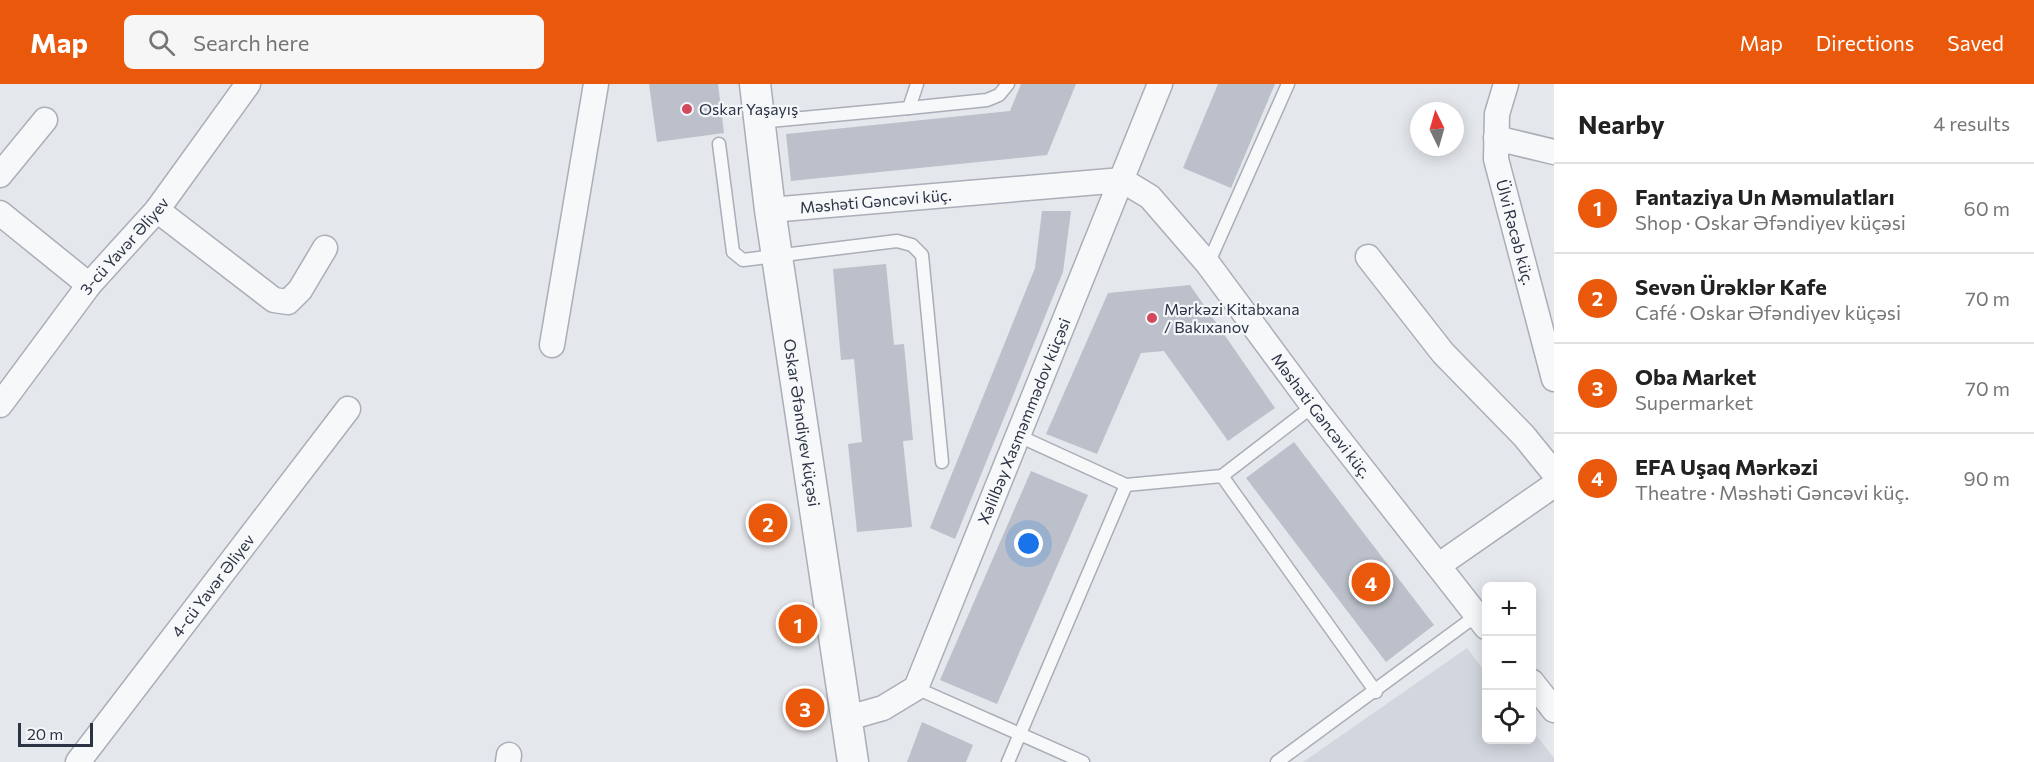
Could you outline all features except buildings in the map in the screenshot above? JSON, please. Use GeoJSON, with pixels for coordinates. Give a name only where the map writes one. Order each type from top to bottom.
{"type":"FeatureCollection","features":[{"type":"Feature","properties":{"kind":"street","name":"3-cü Yavər Əliyev"},"geometry":{"type":"LineString","coordinates":[[0,405],[89,285],[157,210],[248,84]]}},
{"type":"Feature","properties":{"kind":"street"},"geometry":{"type":"LineString","coordinates":[[552,345],[596,84]]}},
{"type":"Feature","properties":{"kind":"street","name":"Oskar Əfəndiyev küçəsi"},"geometry":{"type":"LineString","coordinates":[[755,84],[770,210],[853,762]]}},
{"type":"Feature","properties":{"kind":"street","name":"Xəlilbəy Xasməmmədov küçəsi"},"geometry":{"type":"LineString","coordinates":[[916,688],[1160,84]]}},
{"type":"Feature","properties":{"kind":"street","name":"Ülvi Rəcəb küç."},"geometry":{"type":"LineString","coordinates":[[1506,84],[1497,114],[1496,138],[1500,180],[1554,379]]}},
{"type":"Feature","properties":{"kind":"street"},"geometry":{"type":"LineString","coordinates":[[0,175],[45,120]]}},
{"type":"Feature","properties":{"kind":"street"},"geometry":{"type":"LineString","coordinates":[[1496,138],[1554,152]]}},
{"type":"Feature","properties":{"kind":"street","name":"Məshəti Gəncəvi küç."},"geometry":{"type":"LineString","coordinates":[[770,210],[1122,180],[1150,197],[1208,264],[1313,406],[1482,621]]}},
{"type":"Feature","properties":{"kind":"street"},"geometry":{"type":"LineString","coordinates":[[157,210],[274,300],[288,302],[326,248]]}},
{"type":"Feature","properties":{"kind":"street"},"geometry":{"type":"LineString","coordinates":[[0,213],[89,285]]}},
{"type":"Feature","properties":{"kind":"street"},"geometry":{"type":"LineString","coordinates":[[1368,257],[1443,353],[1524,436],[1554,473]]}},
{"type":"Feature","properties":{"kind":"street","name":"4-cü Yavər Əliyev"},"geometry":{"type":"LineString","coordinates":[[78,762],[348,409]]}},
{"type":"Feature","properties":{"kind":"street"},"geometry":{"type":"LineString","coordinates":[[1439,565],[1554,485]]}},
{"type":"Feature","properties":{"kind":"street"},"geometry":{"type":"LineString","coordinates":[[1536,687],[1554,710]]}},
{"type":"Feature","properties":{"kind":"street"},"geometry":{"type":"LineString","coordinates":[[848,718],[884,708],[916,688]]}},
{"type":"Feature","properties":{"kind":"lane"},"geometry":{"type":"LineString","coordinates":[[909,108],[916,84]]}},
{"type":"Feature","properties":{"kind":"lane"},"geometry":{"type":"LineString","coordinates":[[760,122],[987,100],[999,95],[1008,84]]}},
{"type":"Feature","properties":{"kind":"lane"},"geometry":{"type":"LineString","coordinates":[[1208,264],[1288,84]]}},
{"type":"Feature","properties":{"kind":"lane"},"geometry":{"type":"LineString","coordinates":[[719,144],[733,252],[743,260],[897,241],[912,245],[922,255],[942,462]]}},
{"type":"Feature","properties":{"kind":"lane"},"geometry":{"type":"LineString","coordinates":[[1019,436],[1126,485],[1222,476],[1313,406]]}},
{"type":"Feature","properties":{"kind":"lane"},"geometry":{"type":"LineString","coordinates":[[1222,476],[1376,692]]}},
{"type":"Feature","properties":{"kind":"lane"},"geometry":{"type":"LineString","coordinates":[[1008,762],[1126,485]]}},
{"type":"Feature","properties":{"kind":"lane"},"geometry":{"type":"LineString","coordinates":[[1277,762],[1482,621]]}},
{"type":"Feature","properties":{"kind":"lane"},"geometry":{"type":"LineString","coordinates":[[916,688],[1083,762]]}},
{"type":"Feature","properties":{"kind":"shaded area"},"geometry":{"type":"Polygon","coordinates":[[[1467,648],[1482,668],[1482,744],[1536,744],[1536,735],[1554,758],[1554,762],[1303,762],[1467,648]]]}},
{"type":"Feature","properties":{"kind":"place","name":"Oskar Yaşayış"},"geometry":{"type":"Point","coordinates":[687,109]}},
{"type":"Feature","properties":{"kind":"place","name":"Mərkəzi Kitabxana / Bakıxanov"},"geometry":{"type":"Point","coordinates":[1152,318]}},
{"type":"Feature","properties":{"kind":"place","name":"Sevən Ürəklər Kafe"},"geometry":{"type":"Point","coordinates":[768,523]}},
{"type":"Feature","properties":{"kind":"place","name":"EFA Uşaq Mərkəzi"},"geometry":{"type":"Point","coordinates":[1371,582]}},
{"type":"Feature","properties":{"kind":"place","name":"Fantaziya Un Məmulatları"},"geometry":{"type":"Point","coordinates":[798,624]}},
{"type":"Feature","properties":{"kind":"place","name":"Oba Market"},"geometry":{"type":"Point","coordinates":[805,708]}}]}
